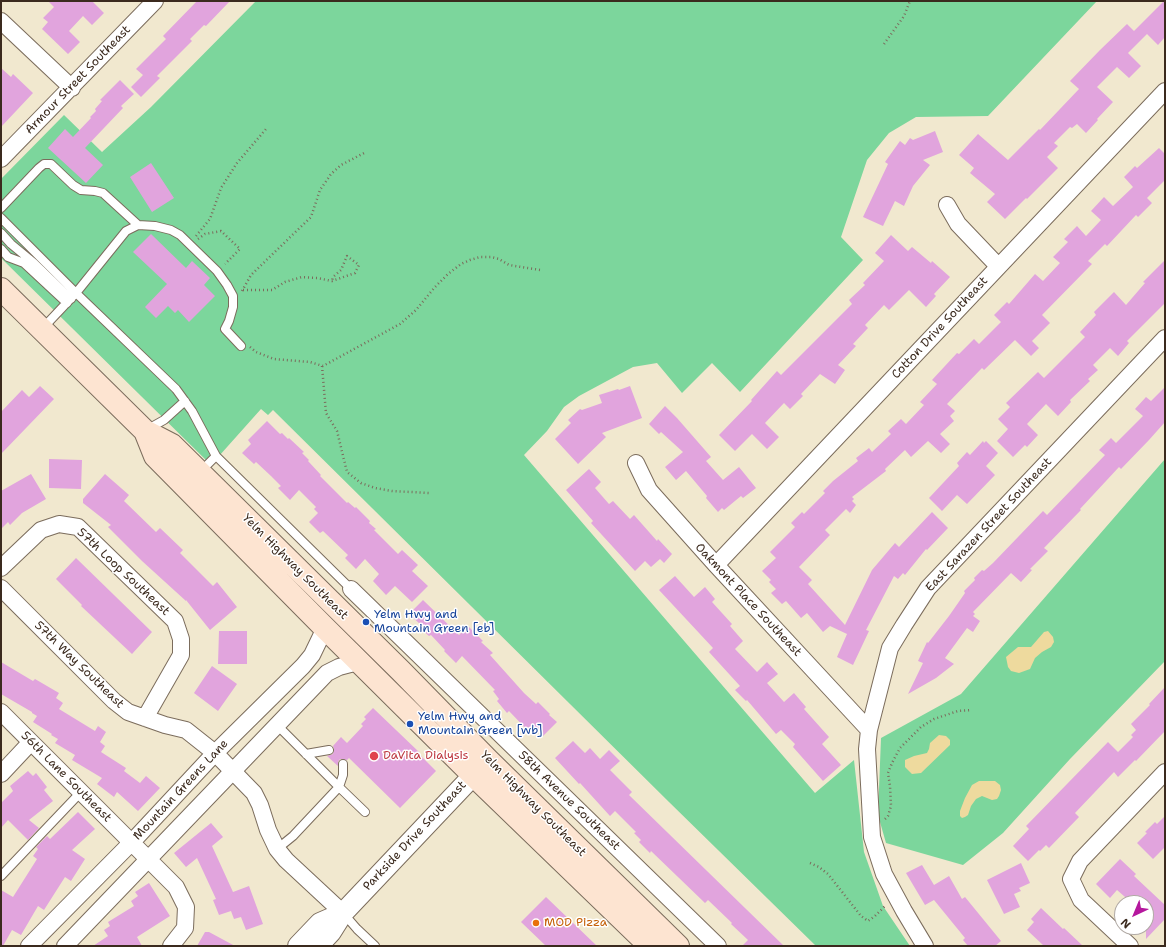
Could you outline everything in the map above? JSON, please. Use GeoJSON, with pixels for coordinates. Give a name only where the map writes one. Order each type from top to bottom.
{"type":"FeatureCollection","features":[{"type":"Feature","properties":{"kind":"main road","name":"Yelm Highway Southeast"},"geometry":{"type":"LineString","coordinates":[[1,289],[145,431],[172,445],[395,666],[480,768],[650,946]]}},
{"type":"Feature","properties":{"kind":"main road","name":"Yelm Highway Southeast"},"geometry":{"type":"LineString","coordinates":[[145,431],[155,456],[358,662],[480,768],[678,946]]}},
{"type":"Feature","properties":{"kind":"street","name":"Armour Street Southeast"},"geometry":{"type":"LineString","coordinates":[[1,159],[72,88],[155,1]]}},
{"type":"Feature","properties":{"kind":"street"},"geometry":{"type":"LineString","coordinates":[[1,21],[72,88]]}},
{"type":"Feature","properties":{"kind":"street","name":"Cotton Drive Southeast"},"geometry":{"type":"LineString","coordinates":[[716,565],[1165,91]]}},
{"type":"Feature","properties":{"kind":"street"},"geometry":{"type":"LineString","coordinates":[[947,205],[958,224],[998,266]]}},
{"type":"Feature","properties":{"kind":"street","name":"East Sarazen Street Southeast"},"geometry":{"type":"LineString","coordinates":[[925,946],[884,874],[872,837],[867,749],[870,730],[890,648],[928,588],[1165,338]]}},
{"type":"Feature","properties":{"kind":"street","name":"Oakmont Place Southeast"},"geometry":{"type":"LineString","coordinates":[[636,463],[649,490],[716,565],[870,730]]}},
{"type":"Feature","properties":{"kind":"street","name":"57th Loop Southeast"},"geometry":{"type":"LineString","coordinates":[[1,568],[41,530],[59,524],[78,527],[175,621],[181,639],[181,655],[145,718]]}},
{"type":"Feature","properties":{"kind":"street","name":"57th Way Southeast"},"geometry":{"type":"LineString","coordinates":[[1,588],[114,701],[128,712],[186,730],[215,753],[233,770],[254,793],[277,849],[286,860],[343,913]]}},
{"type":"Feature","properties":{"kind":"street","name":"58th Avenue Southeast"},"geometry":{"type":"LineString","coordinates":[[351,589],[718,946]]}},
{"type":"Feature","properties":{"kind":"street","name":"Mountain Greens Lane"},"geometry":{"type":"LineString","coordinates":[[29,946],[132,842],[215,753],[303,666],[312,655],[325,628]]}},
{"type":"Feature","properties":{"kind":"street","name":"Mountain Greens Lane"},"geometry":{"type":"LineString","coordinates":[[65,946],[327,673],[339,667],[358,662]]}},
{"type":"Feature","properties":{"kind":"street","name":"56th Lane Southeast"},"geometry":{"type":"LineString","coordinates":[[1,712],[176,887],[186,907],[185,928],[171,946]]}},
{"type":"Feature","properties":{"kind":"street"},"geometry":{"type":"LineString","coordinates":[[1,774],[31,742]]}},
{"type":"Feature","properties":{"kind":"street","name":"Parkside Drive Southeast"},"geometry":{"type":"LineString","coordinates":[[318,946],[332,932],[343,913],[480,768]]}},
{"type":"Feature","properties":{"kind":"street"},"geometry":{"type":"LineString","coordinates":[[1130,946],[1081,900],[1071,879],[1080,861],[1165,772]]}},
{"type":"Feature","properties":{"kind":"street","name":"Parkside Drive Southeast"},"geometry":{"type":"LineString","coordinates":[[298,946],[320,923],[343,913]]}},
{"type":"Feature","properties":{"kind":"lane"},"geometry":{"type":"LineString","coordinates":[[1,208],[39,168],[44,164],[51,164],[73,185],[81,190],[103,193],[138,225]]}},
{"type":"Feature","properties":{"kind":"lane"},"geometry":{"type":"LineString","coordinates":[[1,218],[71,298]]}},
{"type":"Feature","properties":{"kind":"lane"},"geometry":{"type":"LineString","coordinates":[[42,330],[71,298],[126,231],[138,225],[156,226],[171,230],[180,235],[217,271],[227,285],[232,296],[233,307],[230,321],[225,328],[244,344]]}},
{"type":"Feature","properties":{"kind":"lane"},"geometry":{"type":"LineString","coordinates":[[1,233],[71,298],[176,389],[192,411],[216,456],[351,589]]}},
{"type":"Feature","properties":{"kind":"lane"},"geometry":{"type":"LineString","coordinates":[[1,249],[8,257],[24,263],[71,298]]}},
{"type":"Feature","properties":{"kind":"lane"},"geometry":{"type":"LineString","coordinates":[[145,431],[164,420],[185,401]]}},
{"type":"Feature","properties":{"kind":"lane"},"geometry":{"type":"LineString","coordinates":[[208,464],[216,456]]}},
{"type":"Feature","properties":{"kind":"lane"},"geometry":{"type":"LineString","coordinates":[[277,725],[365,812]]}},
{"type":"Feature","properties":{"kind":"lane"},"geometry":{"type":"LineString","coordinates":[[306,754],[329,750]]}},
{"type":"Feature","properties":{"kind":"lane"},"geometry":{"type":"LineString","coordinates":[[277,849],[293,836],[339,786],[344,775],[343,764]]}},
{"type":"Feature","properties":{"kind":"lane"},"geometry":{"type":"LineString","coordinates":[[1,876],[81,792]]}},
{"type":"Feature","properties":{"kind":"lane"},"geometry":{"type":"LineString","coordinates":[[343,913],[375,946]]}},
{"type":"Feature","properties":{"kind":"path"},"geometry":{"type":"LineString","coordinates":[[884,44],[904,16],[910,1]]}},
{"type":"Feature","properties":{"kind":"path"},"geometry":{"type":"LineString","coordinates":[[189,244],[210,219],[221,188],[237,163],[266,129]]}},
{"type":"Feature","properties":{"kind":"path"},"geometry":{"type":"LineString","coordinates":[[233,307],[251,275],[312,217],[320,190],[332,174],[341,165],[366,152]]}},
{"type":"Feature","properties":{"kind":"path"},"geometry":{"type":"LineString","coordinates":[[189,244],[205,234],[222,231],[240,249],[217,271]]}},
{"type":"Feature","properties":{"kind":"path"},"geometry":{"type":"LineString","coordinates":[[242,290],[272,290],[286,282],[302,277],[332,281],[355,273],[359,265],[347,256],[341,270],[333,277],[332,281]]}},
{"type":"Feature","properties":{"kind":"path"},"geometry":{"type":"LineString","coordinates":[[244,344],[263,356],[274,359],[310,362],[322,366],[400,324],[416,310],[448,274],[461,264],[480,257],[491,257],[499,259],[509,265],[540,270]]}},
{"type":"Feature","properties":{"kind":"path"},"geometry":{"type":"LineString","coordinates":[[322,366],[326,413],[337,430],[347,472],[361,484],[375,488],[392,492],[429,493]]}},
{"type":"Feature","properties":{"kind":"path"},"geometry":{"type":"LineString","coordinates":[[872,837],[888,816],[891,806],[888,774],[900,748],[921,727],[934,719],[958,711],[971,710]]}},
{"type":"Feature","properties":{"kind":"path"},"geometry":{"type":"LineString","coordinates":[[810,862],[828,874],[861,916],[868,921],[896,897]]}},
{"type":"Feature","properties":{"kind":"green space"},"geometry":{"type":"Polygon","coordinates":[[[256,1],[1097,1],[988,116],[916,117],[889,133],[867,160],[841,237],[863,260],[740,392],[712,363],[682,393],[657,363],[633,367],[579,396],[564,407],[547,431],[524,455],[815,793],[854,760],[864,852],[883,906],[910,946],[816,946],[273,410],[268,415],[261,409],[211,465],[1,258],[1,179],[64,115],[102,152],[151,107],[256,1]]]}},
{"type":"Feature","properties":{"kind":"green space"},"geometry":{"type":"Polygon","coordinates":[[[1165,459],[1165,661],[1070,759],[1003,833],[963,865],[886,843],[878,815],[881,738],[961,694],[1165,459]]]}},
{"type":"Feature","properties":{"kind":"sand"},"geometry":{"type":"Polygon","coordinates":[[[1048,631],[1053,637],[1054,642],[1051,647],[1035,658],[1030,669],[1019,673],[1011,671],[1008,667],[1006,657],[1018,647],[1031,647],[1044,632],[1048,631]]]}},
{"type":"Feature","properties":{"kind":"sand"},"geometry":{"type":"Polygon","coordinates":[[[939,735],[946,736],[950,740],[950,745],[921,773],[912,774],[905,767],[905,760],[927,753],[930,743],[939,735]]]}},
{"type":"Feature","properties":{"kind":"sand"},"geometry":{"type":"Polygon","coordinates":[[[979,781],[995,781],[1000,785],[1001,790],[999,796],[997,799],[992,800],[982,796],[976,799],[971,806],[968,815],[962,818],[960,816],[960,811],[965,798],[972,785],[979,781]]]}},
{"type":"Feature","properties":{"kind":"building"},"geometry":{"type":"Polygon","coordinates":[[[48,1],[92,1],[104,13],[92,25],[83,16],[69,31],[80,42],[68,54],[42,29],[48,22],[43,18],[54,7],[48,1]]]}},
{"type":"Feature","properties":{"kind":"building"},"geometry":{"type":"Polygon","coordinates":[[[197,1],[230,1],[206,26],[204,25],[190,39],[192,41],[157,76],[160,78],[141,97],[131,87],[143,75],[136,69],[166,39],[163,36],[197,1]]]}},
{"type":"Feature","properties":{"kind":"building"},"geometry":{"type":"Polygon","coordinates":[[[1164,1],[1165,37],[1158,45],[1147,34],[1128,53],[1141,66],[1129,78],[1117,67],[1097,87],[1113,102],[1086,133],[1077,124],[1072,128],[1070,127],[1054,143],[1058,146],[1047,157],[1058,168],[1005,219],[987,202],[995,194],[970,173],[974,168],[959,155],[978,134],[1008,160],[1039,129],[1040,130],[1079,89],[1070,81],[1100,50],[1127,24],[1134,31],[1164,1]]]}},
{"type":"Feature","properties":{"kind":"building"},"geometry":{"type":"Polygon","coordinates":[[[1,68],[11,77],[13,74],[33,93],[1,127],[1,68]]]}},
{"type":"Feature","properties":{"kind":"building"},"geometry":{"type":"Polygon","coordinates":[[[120,80],[134,94],[121,106],[123,108],[85,148],[103,165],[86,183],[48,148],[65,129],[73,137],[91,118],[90,117],[96,111],[95,109],[102,101],[100,100],[120,80]]]}},
{"type":"Feature","properties":{"kind":"building"},"geometry":{"type":"Polygon","coordinates":[[[935,131],[943,152],[923,160],[930,165],[913,186],[904,206],[895,201],[883,226],[863,217],[888,164],[885,162],[900,141],[905,145],[910,138],[913,140],[935,131]]]}},
{"type":"Feature","properties":{"kind":"building"},"geometry":{"type":"Polygon","coordinates":[[[1159,148],[1165,154],[1165,180],[1147,198],[1152,203],[1138,217],[1136,215],[1107,246],[1105,244],[1088,261],[1092,264],[1042,315],[1050,323],[1032,341],[1039,348],[1031,356],[1015,340],[984,370],[982,368],[947,404],[955,411],[950,416],[954,421],[940,434],[950,444],[941,453],[928,441],[911,457],[905,450],[885,469],[886,471],[852,497],[854,499],[852,501],[856,505],[850,513],[846,509],[825,530],[830,535],[799,567],[812,580],[808,584],[845,625],[872,570],[895,543],[899,547],[932,512],[948,528],[927,550],[926,549],[905,575],[903,573],[898,579],[894,576],[866,630],[869,631],[853,665],[837,657],[847,634],[830,626],[823,632],[807,613],[801,618],[786,601],[782,604],[771,593],[776,589],[769,582],[771,580],[762,571],[776,558],[770,552],[795,527],[791,523],[802,512],[804,514],[825,493],[823,491],[833,481],[858,461],[856,458],[869,448],[872,452],[891,434],[888,431],[901,419],[906,424],[924,405],[920,402],[937,384],[932,380],[957,353],[959,354],[974,339],[979,344],[1001,322],[994,315],[1007,302],[1009,304],[1035,274],[1043,281],[1060,263],[1053,257],[1068,242],[1064,239],[1077,226],[1086,236],[1101,220],[1091,211],[1104,197],[1113,206],[1133,187],[1124,177],[1135,166],[1137,168],[1159,148]]]}},
{"type":"Feature","properties":{"kind":"building"},"geometry":{"type":"Polygon","coordinates":[[[151,163],[174,198],[152,212],[130,177],[151,163]]]}},
{"type":"Feature","properties":{"kind":"building"},"geometry":{"type":"Polygon","coordinates":[[[151,234],[186,268],[192,261],[210,278],[204,285],[215,296],[189,322],[178,310],[175,313],[168,306],[156,318],[145,307],[167,284],[133,252],[151,234]]]}},
{"type":"Feature","properties":{"kind":"building"},"geometry":{"type":"Polygon","coordinates":[[[891,235],[908,251],[912,247],[931,263],[932,261],[950,277],[934,294],[936,296],[926,307],[909,290],[889,310],[884,305],[865,325],[868,328],[853,344],[856,346],[838,365],[845,370],[835,384],[820,374],[801,394],[803,396],[790,409],[784,403],[765,423],[779,437],[767,449],[752,434],[735,451],[719,435],[752,401],[751,400],[777,371],[781,375],[852,304],[849,300],[865,285],[863,283],[884,261],[875,253],[891,235]]]}},
{"type":"Feature","properties":{"kind":"building"},"geometry":{"type":"Polygon","coordinates":[[[1165,260],[1165,303],[1127,341],[1129,343],[1118,356],[1110,348],[1093,365],[1098,370],[1088,379],[1090,381],[1070,400],[1071,402],[1058,416],[1046,404],[1027,424],[1038,435],[1027,447],[1025,445],[1013,457],[997,441],[1008,429],[998,419],[1010,407],[1006,403],[1038,372],[1044,378],[1085,337],[1080,332],[1096,315],[1094,312],[1114,292],[1126,305],[1145,283],[1143,282],[1165,260]]]}},
{"type":"Feature","properties":{"kind":"building"},"geometry":{"type":"Polygon","coordinates":[[[40,386],[54,399],[1,454],[1,412],[22,390],[29,397],[40,386]]]}},
{"type":"Feature","properties":{"kind":"building"},"geometry":{"type":"Polygon","coordinates":[[[630,386],[642,418],[602,433],[606,437],[578,464],[555,439],[571,423],[568,420],[580,409],[582,410],[602,403],[599,395],[630,386]]]}},
{"type":"Feature","properties":{"kind":"building"},"geometry":{"type":"Polygon","coordinates":[[[1165,387],[1165,422],[1121,469],[1119,467],[1080,509],[1081,510],[1044,548],[1048,551],[1030,569],[1032,570],[1021,582],[1011,573],[973,612],[975,614],[973,616],[980,621],[973,632],[967,628],[945,658],[954,664],[936,678],[908,694],[923,663],[918,661],[927,642],[928,643],[949,616],[965,593],[964,591],[975,580],[974,578],[982,570],[984,571],[993,563],[1043,511],[1047,515],[1105,455],[1099,450],[1111,438],[1116,443],[1143,416],[1135,409],[1146,397],[1151,401],[1165,387]]]}},
{"type":"Feature","properties":{"kind":"building"},"geometry":{"type":"Polygon","coordinates":[[[665,406],[711,457],[706,461],[723,480],[739,467],[756,488],[743,498],[741,496],[724,510],[722,508],[718,512],[686,471],[676,480],[665,467],[683,452],[661,432],[659,434],[649,424],[665,406]]]}},
{"type":"Feature","properties":{"kind":"building"},"geometry":{"type":"Polygon","coordinates":[[[267,421],[280,434],[282,433],[288,439],[289,438],[304,452],[302,453],[321,475],[320,476],[347,503],[348,502],[355,508],[356,507],[370,521],[369,523],[376,529],[374,530],[398,554],[402,550],[418,565],[412,571],[428,586],[412,602],[395,586],[386,595],[373,581],[379,574],[365,559],[356,569],[345,558],[348,555],[323,531],[320,533],[309,522],[318,513],[314,509],[316,507],[299,490],[290,500],[278,488],[281,486],[271,476],[256,462],[254,464],[242,453],[251,444],[248,440],[267,421]]]}},
{"type":"Feature","properties":{"kind":"building"},"geometry":{"type":"Polygon","coordinates":[[[983,441],[984,443],[986,441],[998,453],[986,466],[995,475],[967,504],[957,495],[942,511],[929,498],[959,466],[957,463],[967,452],[970,455],[983,441]]]}},
{"type":"Feature","properties":{"kind":"building"},"geometry":{"type":"Polygon","coordinates":[[[49,459],[82,460],[81,489],[49,488],[49,459]]]}},
{"type":"Feature","properties":{"kind":"building"},"geometry":{"type":"Polygon","coordinates":[[[589,469],[601,482],[595,488],[609,504],[613,501],[630,519],[634,515],[657,541],[658,539],[672,554],[664,563],[660,559],[651,567],[645,561],[635,571],[591,523],[593,521],[566,490],[589,469]]]}},
{"type":"Feature","properties":{"kind":"building"},"geometry":{"type":"Polygon","coordinates":[[[31,474],[46,499],[22,513],[10,525],[8,522],[1,529],[1,491],[31,474]]]}},
{"type":"Feature","properties":{"kind":"building"},"geometry":{"type":"Polygon","coordinates":[[[105,474],[129,495],[124,501],[156,532],[160,528],[183,550],[180,553],[213,586],[217,582],[237,607],[210,630],[186,600],[142,561],[108,527],[111,525],[83,503],[83,499],[105,474]]]}},
{"type":"Feature","properties":{"kind":"building"},"geometry":{"type":"Polygon","coordinates":[[[76,558],[152,632],[132,654],[81,606],[82,605],[56,579],[76,558]]]}},
{"type":"Feature","properties":{"kind":"building"},"geometry":{"type":"Polygon","coordinates":[[[675,576],[694,597],[705,587],[715,599],[712,602],[732,624],[730,626],[743,641],[735,649],[757,672],[767,662],[778,674],[767,683],[784,702],[794,693],[806,707],[804,709],[829,737],[822,744],[841,765],[823,781],[793,747],[795,744],[781,730],[776,734],[747,700],[746,701],[735,690],[740,686],[709,652],[713,648],[659,590],[675,576]]]}},
{"type":"Feature","properties":{"kind":"building"},"geometry":{"type":"Polygon","coordinates":[[[423,600],[459,635],[468,626],[483,641],[481,642],[493,653],[490,655],[524,693],[536,704],[538,702],[550,714],[549,715],[557,722],[543,736],[536,729],[531,734],[509,711],[507,713],[497,701],[499,699],[493,691],[495,690],[462,656],[456,663],[431,635],[429,636],[419,627],[421,625],[409,614],[423,600]]]}},
{"type":"Feature","properties":{"kind":"building"},"geometry":{"type":"Polygon","coordinates":[[[219,631],[247,631],[247,664],[218,664],[219,631]]]}},
{"type":"Feature","properties":{"kind":"building"},"geometry":{"type":"Polygon","coordinates":[[[1,662],[33,681],[35,679],[59,693],[56,698],[63,703],[59,709],[95,731],[98,726],[106,732],[100,742],[105,746],[101,752],[126,768],[124,771],[140,783],[146,776],[160,788],[138,811],[117,792],[114,797],[97,784],[102,778],[72,760],[75,755],[55,743],[58,739],[33,722],[37,716],[1,694],[1,662]]]}},
{"type":"Feature","properties":{"kind":"building"},"geometry":{"type":"Polygon","coordinates":[[[212,666],[237,684],[218,711],[194,693],[212,666]]]}},
{"type":"Feature","properties":{"kind":"building"},"geometry":{"type":"Polygon","coordinates":[[[1165,687],[1165,731],[1118,777],[1114,772],[1075,813],[1079,817],[1049,848],[1046,845],[1028,861],[1013,846],[1029,829],[1026,826],[1108,742],[1118,752],[1133,737],[1131,735],[1136,730],[1131,724],[1165,687]]]}},
{"type":"Feature","properties":{"kind":"building","name":"DaVita Dialysis"},"geometry":{"type":"Polygon","coordinates":[[[373,708],[419,752],[418,753],[436,771],[400,808],[349,758],[347,760],[340,759],[338,766],[327,756],[333,754],[333,746],[341,737],[347,743],[363,726],[361,724],[366,719],[364,717],[373,708]]]}},
{"type":"Feature","properties":{"kind":"building"},"geometry":{"type":"Polygon","coordinates":[[[573,741],[585,753],[590,748],[600,759],[609,750],[620,761],[610,770],[632,792],[629,795],[784,946],[742,946],[748,940],[731,924],[732,923],[708,900],[705,903],[651,851],[650,853],[639,842],[641,840],[634,833],[636,832],[615,811],[610,816],[555,758],[573,741]]]}},
{"type":"Feature","properties":{"kind":"building"},"geometry":{"type":"Polygon","coordinates":[[[28,771],[33,776],[36,773],[47,787],[44,790],[53,801],[29,820],[39,828],[28,840],[8,820],[1,828],[1,803],[13,791],[10,786],[28,771]]]}},
{"type":"Feature","properties":{"kind":"building"},"geometry":{"type":"Polygon","coordinates":[[[78,812],[95,829],[72,850],[85,859],[71,881],[65,877],[44,910],[38,906],[21,935],[12,930],[3,946],[1,946],[1,890],[13,897],[37,859],[33,856],[38,849],[36,847],[47,836],[50,839],[78,812]]]}},
{"type":"Feature","properties":{"kind":"building"},"geometry":{"type":"Polygon","coordinates":[[[1165,816],[1165,847],[1153,859],[1137,843],[1155,822],[1157,824],[1165,816]]]}},
{"type":"Feature","properties":{"kind":"building"},"geometry":{"type":"Polygon","coordinates":[[[211,823],[223,837],[212,846],[233,892],[249,886],[263,924],[246,930],[241,917],[234,919],[231,911],[219,915],[213,900],[216,899],[197,858],[186,867],[174,853],[211,823]]]}},
{"type":"Feature","properties":{"kind":"building"},"geometry":{"type":"Polygon","coordinates":[[[1120,859],[1136,874],[1134,876],[1165,905],[1165,919],[1154,931],[1154,895],[1123,895],[1117,890],[1110,898],[1096,884],[1120,859]]]}},
{"type":"Feature","properties":{"kind":"building"},"geometry":{"type":"Polygon","coordinates":[[[1021,863],[1030,883],[1019,888],[1021,891],[1014,894],[1020,907],[1004,914],[987,880],[1021,863]]]}},
{"type":"Feature","properties":{"kind":"building"},"geometry":{"type":"Polygon","coordinates":[[[922,865],[934,885],[949,876],[962,899],[965,897],[1001,941],[995,946],[968,946],[963,940],[965,938],[934,900],[925,905],[906,873],[922,865]]]}},
{"type":"Feature","properties":{"kind":"building"},"geometry":{"type":"Polygon","coordinates":[[[149,883],[170,916],[137,937],[142,946],[93,946],[108,936],[104,930],[110,926],[108,922],[134,906],[131,901],[138,896],[135,892],[149,883]]]}},
{"type":"Feature","properties":{"kind":"building"},"geometry":{"type":"Polygon","coordinates":[[[546,897],[597,946],[546,946],[521,922],[546,897]]]}},
{"type":"Feature","properties":{"kind":"building"},"geometry":{"type":"Polygon","coordinates":[[[1041,908],[1083,946],[1044,946],[1027,930],[1034,922],[1031,919],[1041,908]]]}},
{"type":"Feature","properties":{"kind":"building"},"geometry":{"type":"Polygon","coordinates":[[[205,932],[209,932],[235,946],[197,946],[205,932]]]}},
{"type":"Feature","properties":{"kind":"place","name":"Yelm Hwy and Mountain Green [eb]"},"geometry":{"type":"Point","coordinates":[366,622]}},
{"type":"Feature","properties":{"kind":"place","name":"Yelm Hwy and Mountain Green [wb]"},"geometry":{"type":"Point","coordinates":[410,724]}},
{"type":"Feature","properties":{"kind":"place","name":"DaVita Dialysis"},"geometry":{"type":"Point","coordinates":[374,756]}},
{"type":"Feature","properties":{"kind":"place","name":"MOD Pizza"},"geometry":{"type":"Point","coordinates":[536,923]}}]}
